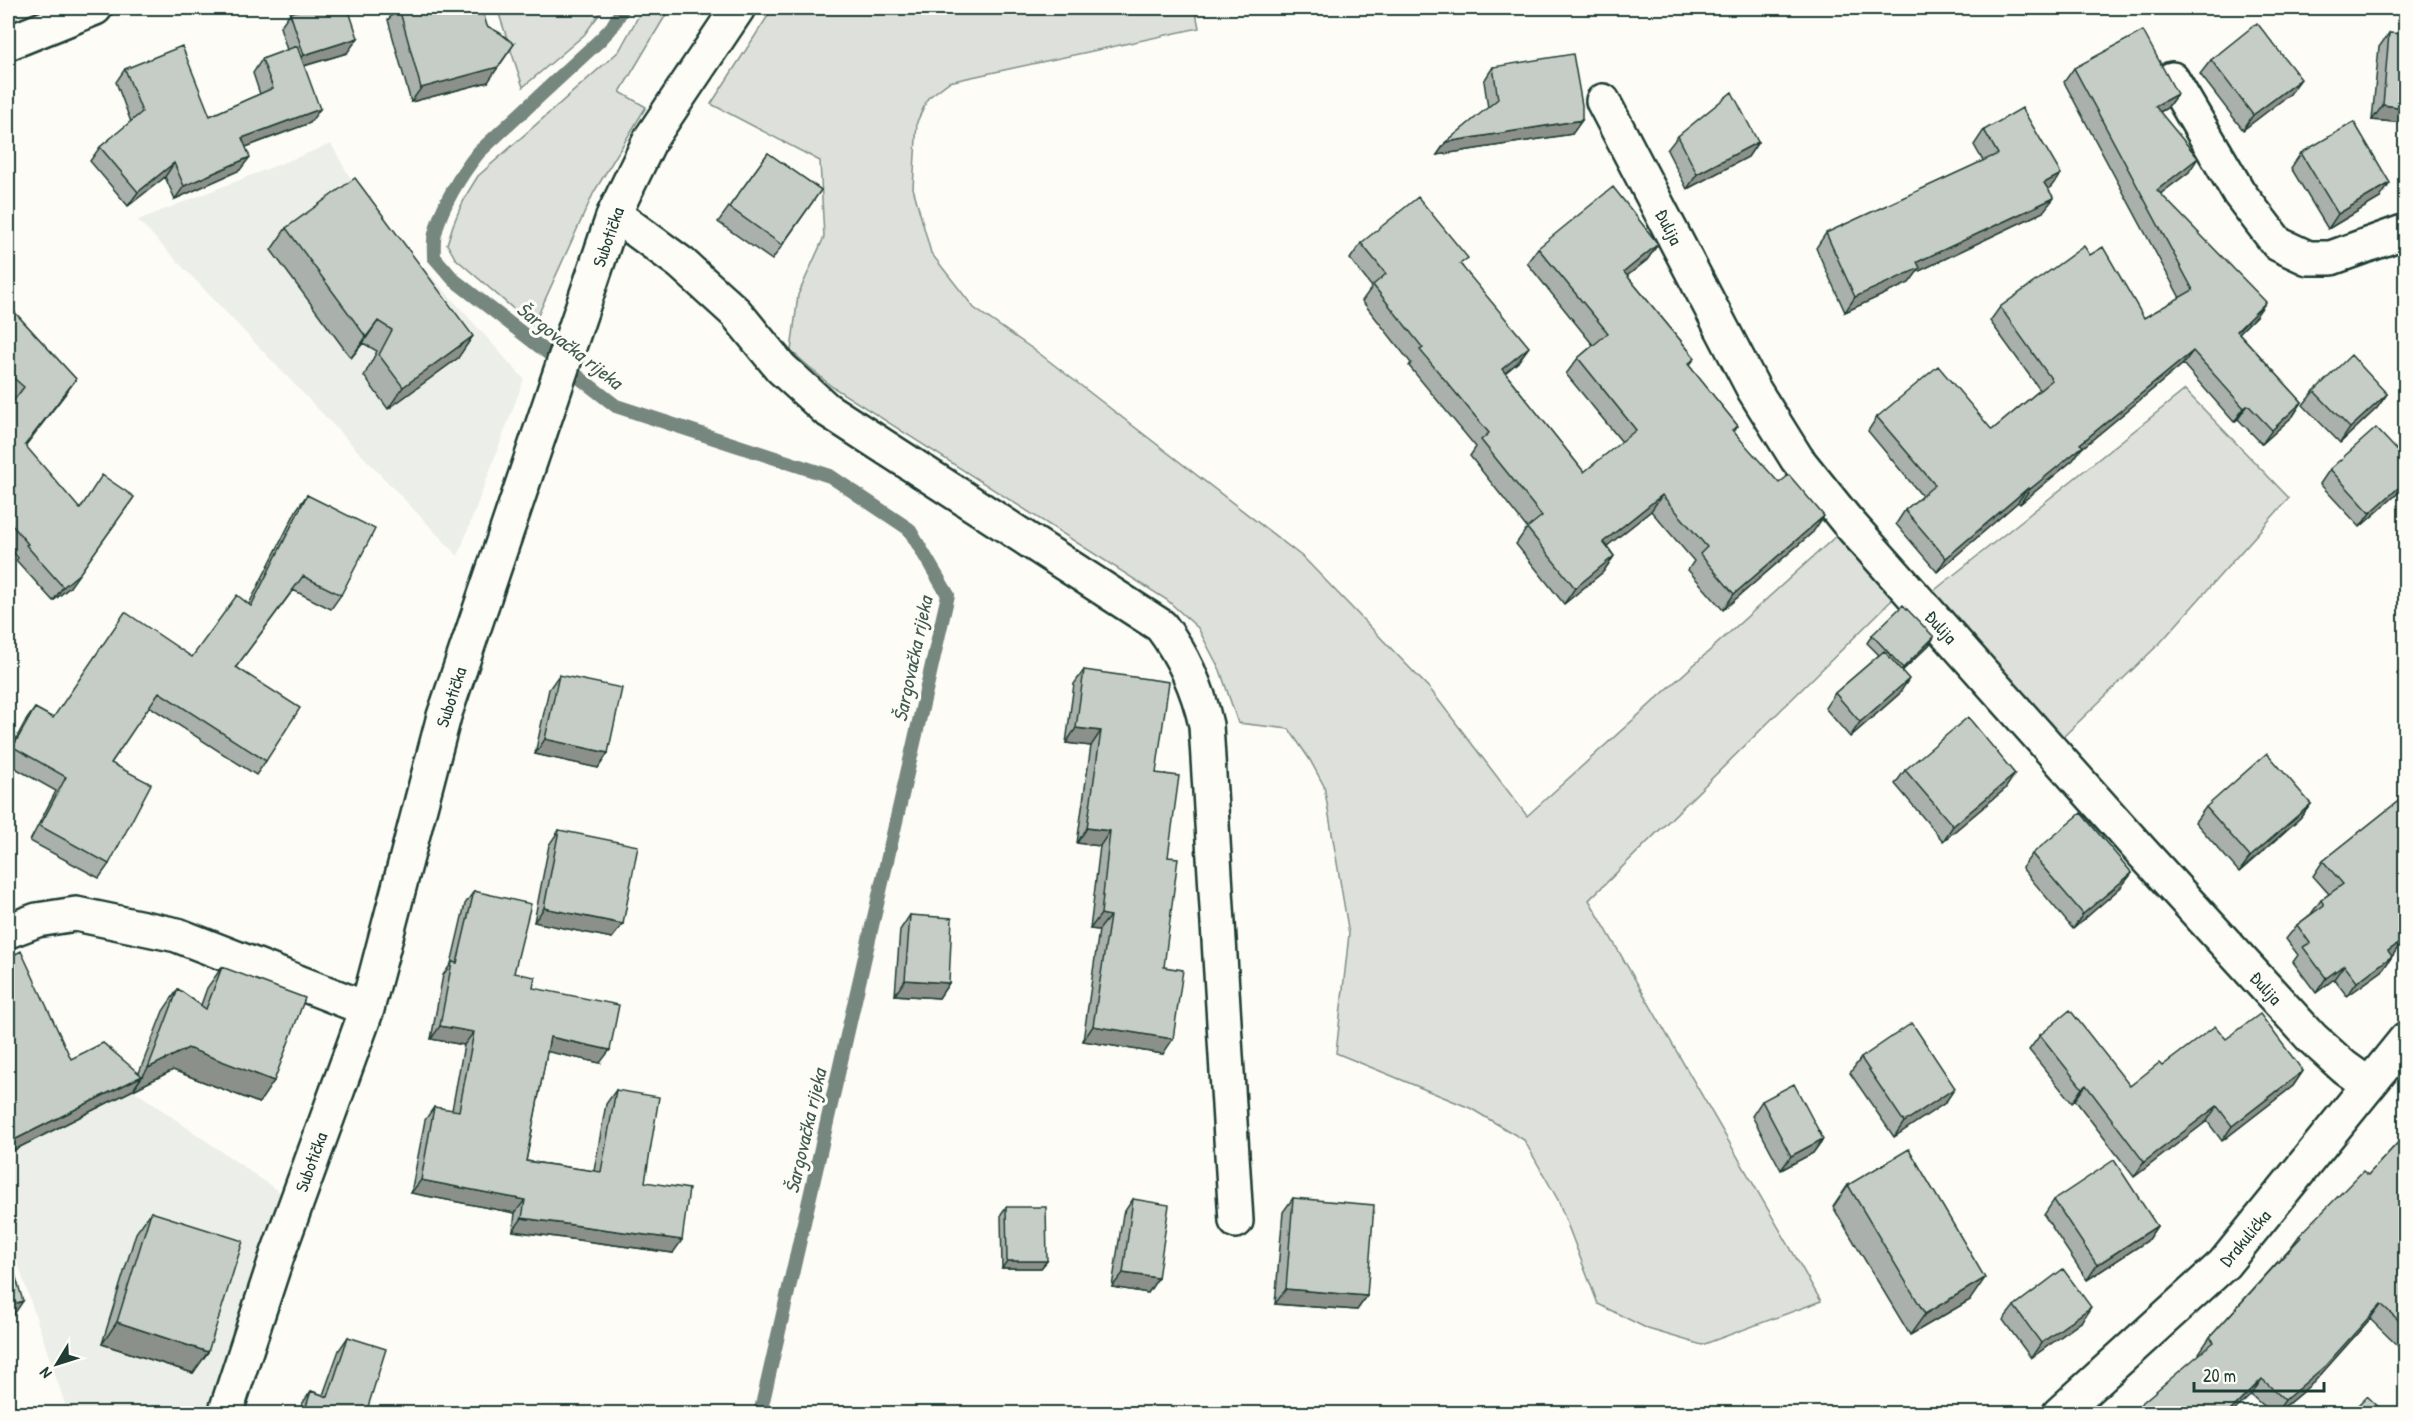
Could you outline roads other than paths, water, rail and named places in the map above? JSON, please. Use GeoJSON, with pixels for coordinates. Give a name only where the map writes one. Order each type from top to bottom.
{"type":"FeatureCollection","features":[{"type":"Feature","properties":{"kind":"street"},"geometry":{"type":"LineString","coordinates":[[8,43],[95,8]]}},
{"type":"Feature","properties":{"kind":"street","name":"Subotička"},"geometry":{"type":"LineString","coordinates":[[225,1413],[277,1256],[367,1009],[444,716],[614,214],[651,138],[738,8]]}},
{"type":"Feature","properties":{"kind":"street"},"geometry":{"type":"LineString","coordinates":[[2172,79],[2239,193],[2278,244],[2308,258],[2331,258],[2406,231]]}},
{"type":"Feature","properties":{"kind":"street","name":"Đulija"},"geometry":{"type":"LineString","coordinates":[[1603,101],[1754,390],[1797,459],[1846,520],[2164,877],[2312,1038],[2344,1067],[2370,1085]]}},
{"type":"Feature","properties":{"kind":"street"},"geometry":{"type":"LineString","coordinates":[[614,214],[681,263],[736,313],[781,368],[826,409],[1161,626],[1176,646],[1200,700],[1206,724],[1236,1221]]}},
{"type":"Feature","properties":{"kind":"street"},"geometry":{"type":"LineString","coordinates":[[8,931],[37,920],[76,914],[177,935],[367,1009]]}},
{"type":"Feature","properties":{"kind":"street","name":"Drakulićka"},"geometry":{"type":"LineString","coordinates":[[2060,1413],[2224,1264],[2406,1039]]}},
{"type":"Feature","properties":{"kind":"waterway","name":"Šargovačka rijeka"},"geometry":{"type":"LineString","coordinates":[[623,8],[612,27],[600,40],[472,160],[442,212],[434,237],[434,257],[454,280],[616,406],[830,476],[909,529],[948,595],[760,1414]]}}]}
